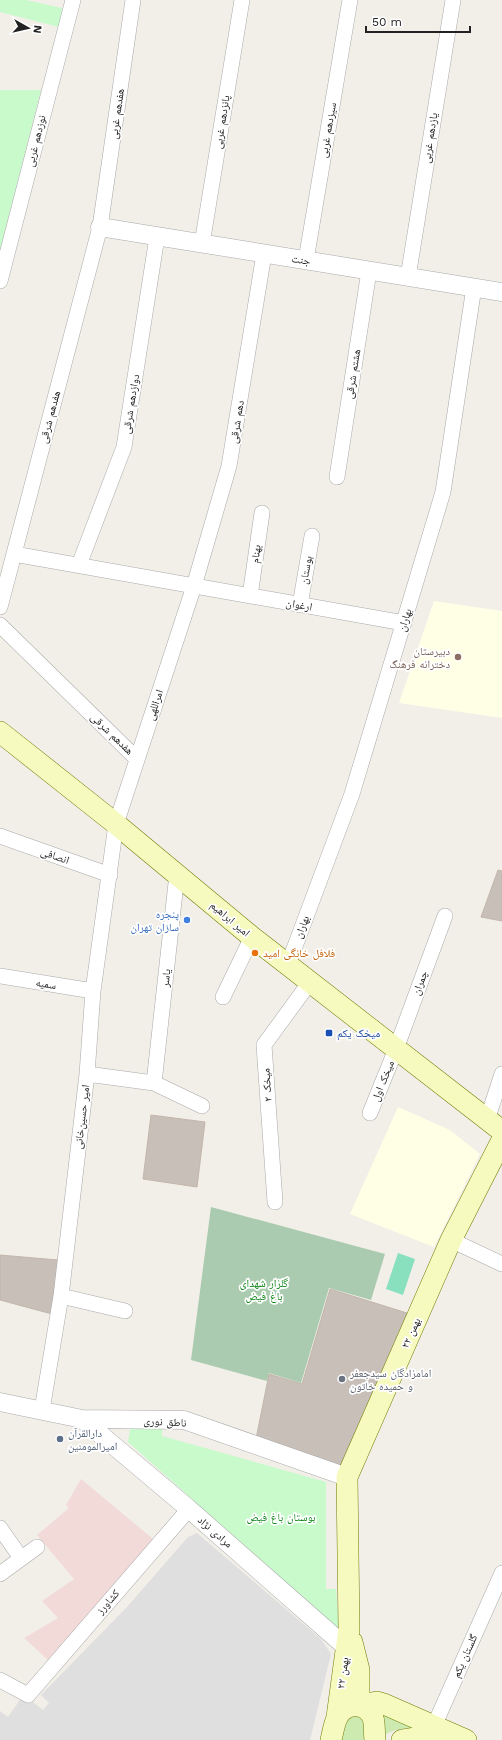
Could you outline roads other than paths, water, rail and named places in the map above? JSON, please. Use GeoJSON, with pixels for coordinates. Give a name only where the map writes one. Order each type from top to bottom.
{"type":"FeatureCollection","features":[{"type":"Feature","properties":{"kind":"main road","name":"امیر ابراهیم"},"geometry":{"type":"LineString","coordinates":[[0,732],[116,824],[252,937],[494,1125]]}},
{"type":"Feature","properties":{"kind":"main road","name":"۲۲ بهمن"},"geometry":{"type":"LineString","coordinates":[[332,1740],[337,1717],[348,1638],[347,1477],[451,1240],[502,1140]]}},
{"type":"Feature","properties":{"kind":"main road","name":"۲۲ بهمن"},"geometry":{"type":"LineString","coordinates":[[348,1638],[359,1670],[359,1706]]}},
{"type":"Feature","properties":{"kind":"main road"},"geometry":{"type":"LineString","coordinates":[[337,1717],[346,1707],[377,1702],[384,1704],[431,1735]]}},
{"type":"Feature","properties":{"kind":"main road"},"geometry":{"type":"LineString","coordinates":[[359,1706],[370,1713],[374,1719],[374,1740]]}},
{"type":"Feature","properties":{"kind":"main road"},"geometry":{"type":"LineString","coordinates":[[402,1740],[421,1738],[431,1735],[466,1740]]}},
{"type":"Feature","properties":{"kind":"street","name":"نوزدهم غربی"},"geometry":{"type":"LineString","coordinates":[[0,282],[73,0]]}},
{"type":"Feature","properties":{"kind":"street","name":"هفدهم غربی"},"geometry":{"type":"LineString","coordinates":[[100,227],[133,0]]}},
{"type":"Feature","properties":{"kind":"street","name":"پانزدهم غربی"},"geometry":{"type":"LineString","coordinates":[[202,244],[242,0]]}},
{"type":"Feature","properties":{"kind":"street","name":"سیزدهم غربی"},"geometry":{"type":"LineString","coordinates":[[306,260],[350,0]]}},
{"type":"Feature","properties":{"kind":"street","name":"یازدهم غربی"},"geometry":{"type":"LineString","coordinates":[[408,277],[453,0]]}},
{"type":"Feature","properties":{"kind":"street","name":"جنت"},"geometry":{"type":"LineString","coordinates":[[100,227],[502,292]]}},
{"type":"Feature","properties":{"kind":"street","name":"هفدهم شرقی"},"geometry":{"type":"LineString","coordinates":[[0,607],[100,227]]}},
{"type":"Feature","properties":{"kind":"street","name":"دوازدهم شرقی"},"geometry":{"type":"LineString","coordinates":[[78,565],[124,447],[158,237]]}},
{"type":"Feature","properties":{"kind":"street","name":"دهم شرقی"},"geometry":{"type":"LineString","coordinates":[[194,586],[229,466],[264,254]]}},
{"type":"Feature","properties":{"kind":"street","name":"هشتم شرقی"},"geometry":{"type":"LineString","coordinates":[[337,477],[369,270]]}},
{"type":"Feature","properties":{"kind":"street","name":"بهاران"},"geometry":{"type":"LineString","coordinates":[[288,965],[352,794],[443,492],[474,287]]}},
{"type":"Feature","properties":{"kind":"street","name":"بهنام"},"geometry":{"type":"LineString","coordinates":[[250,596],[262,513]]}},
{"type":"Feature","properties":{"kind":"street","name":"بوستان"},"geometry":{"type":"LineString","coordinates":[[300,605],[312,536]]}},
{"type":"Feature","properties":{"kind":"street","name":"ارغوان"},"geometry":{"type":"LineString","coordinates":[[14,554],[404,623]]}},
{"type":"Feature","properties":{"kind":"street","name":"امراللهی"},"geometry":{"type":"LineString","coordinates":[[116,824],[194,586]]}},
{"type":"Feature","properties":{"kind":"street","name":"هفدهم شرقی"},"geometry":{"type":"LineString","coordinates":[[0,625],[137,759]]}},
{"type":"Feature","properties":{"kind":"street","name":"امیر حسین‌خانی"},"geometry":{"type":"LineString","coordinates":[[42,1410],[61,1296],[87,1074],[93,991],[116,824]]}},
{"type":"Feature","properties":{"kind":"street","name":"انصافی"},"geometry":{"type":"LineString","coordinates":[[0,836],[110,875]]}},
{"type":"Feature","properties":{"kind":"street","name":"یاسر"},"geometry":{"type":"LineString","coordinates":[[154,1083],[177,874]]}},
{"type":"Feature","properties":{"kind":"street","name":"چمران"},"geometry":{"type":"LineString","coordinates":[[396,1049],[445,916]]}},
{"type":"Feature","properties":{"kind":"street"},"geometry":{"type":"LineString","coordinates":[[223,997],[252,937]]}},
{"type":"Feature","properties":{"kind":"street","name":"سمیه"},"geometry":{"type":"LineString","coordinates":[[1,979],[93,991]]}},
{"type":"Feature","properties":{"kind":"street","name":"میخک ۲"},"geometry":{"type":"LineString","coordinates":[[275,1202],[264,1045],[310,982]]}},
{"type":"Feature","properties":{"kind":"street","name":"میخک اول"},"geometry":{"type":"LineString","coordinates":[[370,1112],[396,1049]]}},
{"type":"Feature","properties":{"kind":"street"},"geometry":{"type":"LineString","coordinates":[[87,1074],[154,1083],[202,1106]]}},
{"type":"Feature","properties":{"kind":"street"},"geometry":{"type":"LineString","coordinates":[[494,1125],[502,1074]]}},
{"type":"Feature","properties":{"kind":"street"},"geometry":{"type":"LineString","coordinates":[[451,1240],[502,1264]]}},
{"type":"Feature","properties":{"kind":"street"},"geometry":{"type":"LineString","coordinates":[[61,1296],[125,1311]]}},
{"type":"Feature","properties":{"kind":"street","name":"ناطق نوری"},"geometry":{"type":"LineString","coordinates":[[3,1406],[42,1410],[82,1418],[184,1420],[347,1477]]}},
{"type":"Feature","properties":{"kind":"street","name":"مرادی نژاد"},"geometry":{"type":"LineString","coordinates":[[82,1418],[189,1509],[348,1638]]}},
{"type":"Feature","properties":{"kind":"street","name":"کشاورز"},"geometry":{"type":"LineString","coordinates":[[0,1680],[28,1695],[189,1509]]}},
{"type":"Feature","properties":{"kind":"street"},"geometry":{"type":"LineString","coordinates":[[0,1528],[21,1558]]}},
{"type":"Feature","properties":{"kind":"street"},"geometry":{"type":"LineString","coordinates":[[0,1574],[37,1547]]}},
{"type":"Feature","properties":{"kind":"street","name":"گلستان یکم"},"geometry":{"type":"LineString","coordinates":[[431,1735],[502,1574]]}},
{"type":"Feature","properties":{"kind":"place","name":"دبیرستان دخترانه فرهنگ"},"geometry":{"type":"Point","coordinates":[458,657]}},
{"type":"Feature","properties":{"kind":"place","name":"پنجره سازان تهران"},"geometry":{"type":"Point","coordinates":[187,920]}},
{"type":"Feature","properties":{"kind":"place","name":"فلافل خانگی امید"},"geometry":{"type":"Point","coordinates":[255,953]}},
{"type":"Feature","properties":{"kind":"place","name":"میخک یکم"},"geometry":{"type":"Point","coordinates":[329,1033]}},
{"type":"Feature","properties":{"kind":"place","name":"امامزادگان سیدجعفر و حمیده خاتون"},"geometry":{"type":"Point","coordinates":[342,1379]}},
{"type":"Feature","properties":{"kind":"place","name":"دارالقرآن امیرالمومنین"},"geometry":{"type":"Point","coordinates":[60,1439]}},
{"type":"Feature","properties":{"kind":"park label","name":"گلزار شهدای باغ فیض"},"geometry":{"type":"Point","coordinates":[264,1289]}},
{"type":"Feature","properties":{"kind":"park label","name":"بوستان باغ فیض"},"geometry":{"type":"Point","coordinates":[281,1517]}}]}
